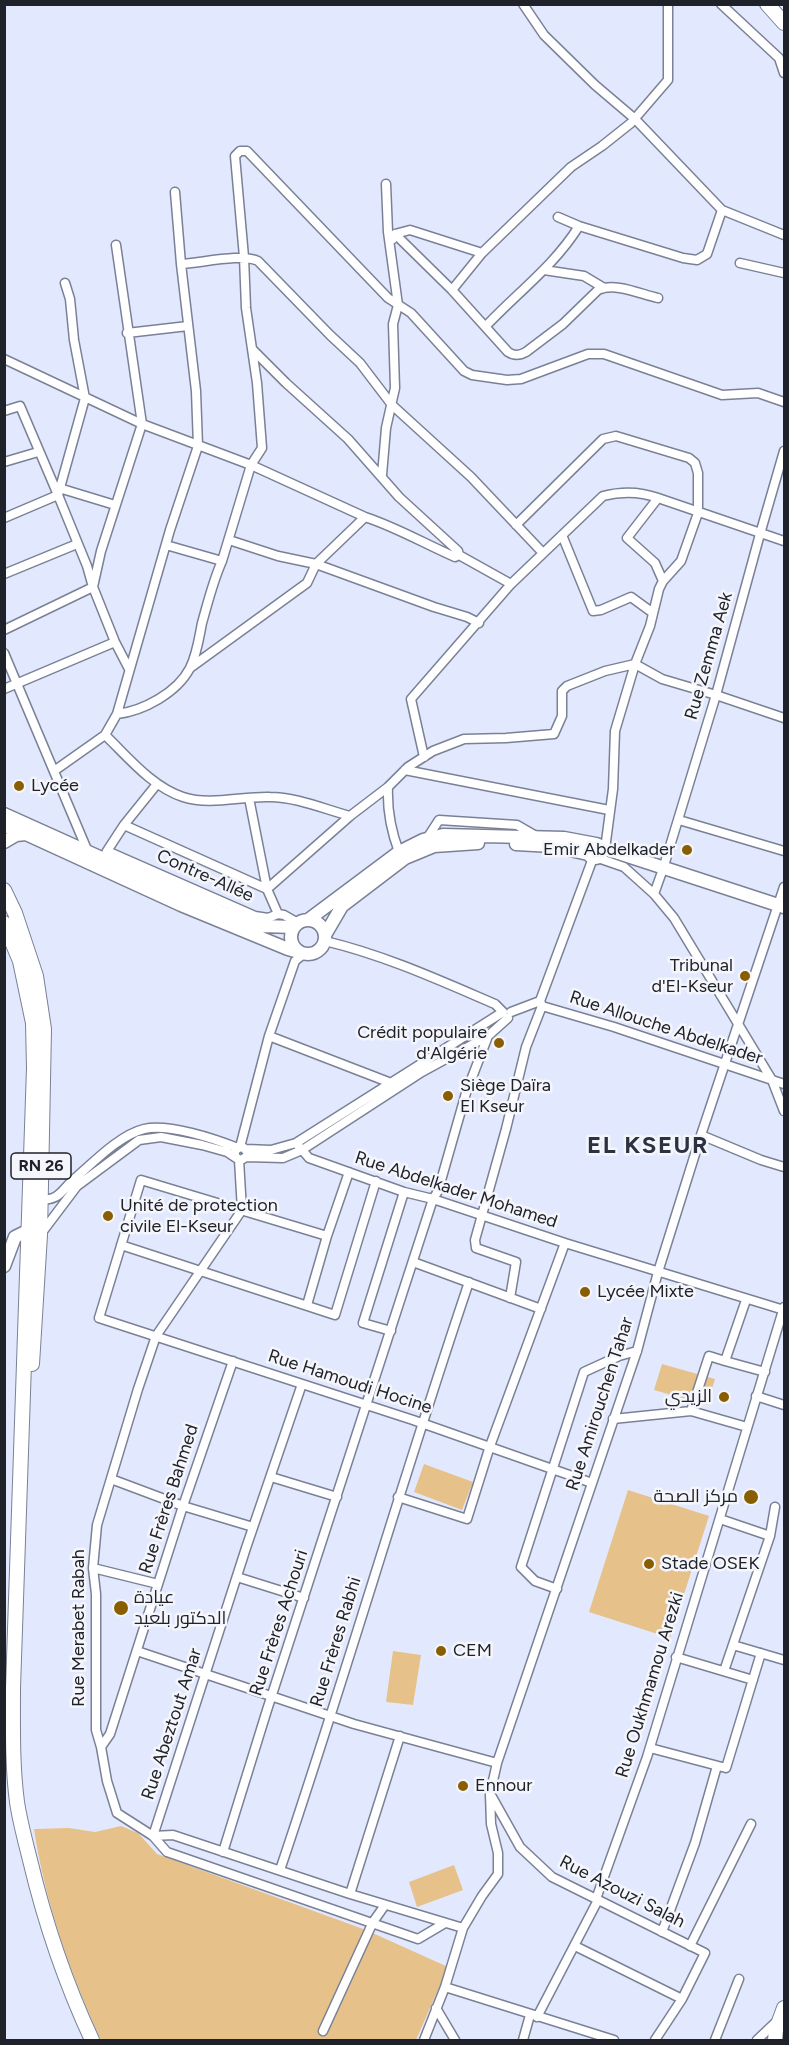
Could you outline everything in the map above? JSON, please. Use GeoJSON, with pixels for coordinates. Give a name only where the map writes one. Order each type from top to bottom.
{"type":"FeatureCollection","features":[{"type":"Feature","properties":{"kind":"main road"},"geometry":{"type":"LineString","coordinates":[[767,4],[784,23]]}},
{"type":"Feature","properties":{"kind":"main road"},"geometry":{"type":"LineString","coordinates":[[4,814],[88,853],[105,855],[226,914],[262,927],[319,924],[325,938]]}},
{"type":"Feature","properties":{"kind":"main road"},"geometry":{"type":"LineString","coordinates":[[4,827],[13,827],[181,904],[288,949],[304,953],[314,953],[319,950],[342,906],[405,858],[434,846],[469,843],[552,846],[597,851]]}},
{"type":"Feature","properties":{"kind":"main road"},"geometry":{"type":"LineString","coordinates":[[4,842],[16,835],[29,835]]}},
{"type":"Feature","properties":{"kind":"main road"},"geometry":{"type":"LineString","coordinates":[[304,953],[297,950],[292,942],[291,933],[300,924],[399,852],[443,835],[564,838],[597,851],[782,906]]}},
{"type":"Feature","properties":{"kind":"main road","name":"RN 26"},"geometry":{"type":"LineString","coordinates":[[4,890],[15,913],[36,976],[43,1020],[43,1106],[39,1200],[34,1236]]}},
{"type":"Feature","properties":{"kind":"main road","name":"RN 26"},"geometry":{"type":"LineString","coordinates":[[4,923],[20,961],[33,1023],[34,1068],[34,1236],[22,1447],[13,1688],[17,1800],[22,1829],[53,1945],[74,2002],[92,2040]]}},
{"type":"Feature","properties":{"kind":"main road"},"geometry":{"type":"LineString","coordinates":[[4,1266],[15,1237],[23,1233],[34,1236]]}},
{"type":"Feature","properties":{"kind":"main road"},"geometry":{"type":"LineString","coordinates":[[775,2040],[783,2012]]}},
{"type":"Feature","properties":{"kind":"street"},"geometry":{"type":"LineString","coordinates":[[523,4],[544,35],[595,85],[635,118],[722,210],[784,235]]}},
{"type":"Feature","properties":{"kind":"street"},"geometry":{"type":"LineString","coordinates":[[453,290],[482,253],[571,167],[602,146],[635,118],[668,80],[668,4]]}},
{"type":"Feature","properties":{"kind":"street"},"geometry":{"type":"LineString","coordinates":[[721,4],[779,58],[784,73]]}},
{"type":"Feature","properties":{"kind":"street"},"geometry":{"type":"LineString","coordinates":[[189,669],[197,649],[216,575],[251,465],[262,448],[246,308],[235,156],[240,151],[247,151],[388,298],[411,313],[464,371],[472,375],[514,380],[535,375],[588,354],[604,354],[722,395],[758,393],[784,402]]}},
{"type":"Feature","properties":{"kind":"street"},"geometry":{"type":"LineString","coordinates":[[382,475],[386,428],[394,388],[393,324],[398,305],[390,244],[386,183]]}},
{"type":"Feature","properties":{"kind":"street"},"geometry":{"type":"LineString","coordinates":[[54,771],[105,735],[117,714],[166,545],[198,446],[196,391],[181,264],[176,192]]}},
{"type":"Feature","properties":{"kind":"street"},"geometry":{"type":"LineString","coordinates":[[558,217],[579,226],[683,258],[697,260],[707,254],[722,210]]}},
{"type":"Feature","properties":{"kind":"street"},"geometry":{"type":"LineString","coordinates":[[486,326],[510,300],[559,255],[579,226]]}},
{"type":"Feature","properties":{"kind":"street"},"geometry":{"type":"LineString","coordinates":[[390,244],[395,234],[410,230],[482,253]]}},
{"type":"Feature","properties":{"kind":"street"},"geometry":{"type":"LineString","coordinates":[[395,234],[453,290],[508,352],[517,355],[522,354],[563,324],[597,290],[618,288],[658,298]]}},
{"type":"Feature","properties":{"kind":"street"},"geometry":{"type":"LineString","coordinates":[[93,587],[101,551],[142,424],[116,245]]}},
{"type":"Feature","properties":{"kind":"street"},"geometry":{"type":"LineString","coordinates":[[181,264],[244,257],[258,261],[267,268],[330,335],[360,363],[392,405],[471,477],[543,553]]}},
{"type":"Feature","properties":{"kind":"street"},"geometry":{"type":"LineString","coordinates":[[740,263],[784,273]]}},
{"type":"Feature","properties":{"kind":"street"},"geometry":{"type":"LineString","coordinates":[[544,270],[584,276],[604,288]]}},
{"type":"Feature","properties":{"kind":"street"},"geometry":{"type":"LineString","coordinates":[[58,491],[85,398],[74,340],[70,299],[65,283]]}},
{"type":"Feature","properties":{"kind":"street"},"geometry":{"type":"LineString","coordinates":[[127,333],[188,327]]}},
{"type":"Feature","properties":{"kind":"street"},"geometry":{"type":"LineString","coordinates":[[252,350],[348,439],[399,496],[458,551],[459,555],[511,584]]}},
{"type":"Feature","properties":{"kind":"street"},"geometry":{"type":"LineString","coordinates":[[4,359],[142,424],[251,465],[455,557],[459,555]]}},
{"type":"Feature","properties":{"kind":"street"},"geometry":{"type":"LineString","coordinates":[[4,411],[20,406],[38,452],[58,491],[115,642],[129,669]]}},
{"type":"Feature","properties":{"kind":"street"},"geometry":{"type":"LineString","coordinates":[[510,1298],[516,1262],[476,1248],[475,1240],[526,1047],[597,851],[608,829],[613,789],[615,731],[635,664],[650,626],[658,589],[681,561],[698,513],[698,473],[695,463],[689,458],[616,436],[603,439],[516,525]]}},
{"type":"Feature","properties":{"kind":"street","name":"Rue Zemma Aek"},"geometry":{"type":"LineString","coordinates":[[654,894],[679,820],[716,695],[784,451]]}},
{"type":"Feature","properties":{"kind":"street"},"geometry":{"type":"LineString","coordinates":[[4,462],[38,452]]}},
{"type":"Feature","properties":{"kind":"street"},"geometry":{"type":"LineString","coordinates":[[4,518],[58,491],[115,505]]}},
{"type":"Feature","properties":{"kind":"street"},"geometry":{"type":"LineString","coordinates":[[424,757],[411,699],[511,584],[603,496],[619,492],[642,493],[784,541]]}},
{"type":"Feature","properties":{"kind":"street"},"geometry":{"type":"LineString","coordinates":[[658,498],[627,538],[655,563],[663,581]]}},
{"type":"Feature","properties":{"kind":"street"},"geometry":{"type":"LineString","coordinates":[[117,714],[147,707],[168,692],[189,669],[307,583],[316,564],[365,517]]}},
{"type":"Feature","properties":{"kind":"street"},"geometry":{"type":"LineString","coordinates":[[562,535],[593,611],[601,610],[631,597],[653,613]]}},
{"type":"Feature","properties":{"kind":"street"},"geometry":{"type":"LineString","coordinates":[[229,540],[278,556],[316,564],[434,607],[467,616],[479,623]]}},
{"type":"Feature","properties":{"kind":"street"},"geometry":{"type":"LineString","coordinates":[[4,574],[77,544]]}},
{"type":"Feature","properties":{"kind":"street"},"geometry":{"type":"LineString","coordinates":[[166,545],[222,561]]}},
{"type":"Feature","properties":{"kind":"street"},"geometry":{"type":"LineString","coordinates":[[4,630],[93,587]]}},
{"type":"Feature","properties":{"kind":"street"},"geometry":{"type":"LineString","coordinates":[[4,689],[115,642]]}},
{"type":"Feature","properties":{"kind":"street"},"geometry":{"type":"LineString","coordinates":[[4,652],[88,853]]}},
{"type":"Feature","properties":{"kind":"street"},"geometry":{"type":"LineString","coordinates":[[267,889],[405,770],[432,751],[464,739],[554,734],[562,716],[562,691],[567,686],[605,671],[635,664],[662,680],[784,718]]}},
{"type":"Feature","properties":{"kind":"street"},"geometry":{"type":"LineString","coordinates":[[105,735],[157,784],[184,798],[212,800],[284,798],[350,816]]}},
{"type":"Feature","properties":{"kind":"street"},"geometry":{"type":"LineString","coordinates":[[405,770],[426,776],[609,810]]}},
{"type":"Feature","properties":{"kind":"street"},"geometry":{"type":"LineString","coordinates":[[105,855],[124,825],[157,784]]}},
{"type":"Feature","properties":{"kind":"street"},"geometry":{"type":"LineString","coordinates":[[388,787],[387,806],[393,837],[399,852]]}},
{"type":"Feature","properties":{"kind":"street"},"geometry":{"type":"LineString","coordinates":[[249,798],[267,889],[278,914]]}},
{"type":"Feature","properties":{"kind":"street"},"geometry":{"type":"LineString","coordinates":[[679,820],[784,851]]}},
{"type":"Feature","properties":{"kind":"street"},"geometry":{"type":"LineString","coordinates":[[124,825],[267,889]]}},
{"type":"Feature","properties":{"kind":"street"},"geometry":{"type":"LineString","coordinates":[[597,851],[624,867],[654,894],[674,918],[772,1080],[784,1111]]}},
{"type":"Feature","properties":{"kind":"street","name":"Contre-Allée"},"geometry":{"type":"LineString","coordinates":[[105,855],[255,916],[268,918],[278,914],[284,915],[300,924]]}},
{"type":"Feature","properties":{"kind":"street","name":"Rue Amirouchen Tahar"},"geometry":{"type":"LineString","coordinates":[[424,2040],[446,1987],[463,1928],[498,1874],[498,1853],[491,1824],[490,1794],[497,1763],[637,1351],[658,1272],[701,1135],[738,1023],[782,906],[784,887]]}},
{"type":"Feature","properties":{"kind":"street"},"geometry":{"type":"LineString","coordinates":[[325,938],[417,970],[495,1004],[507,1014]]}},
{"type":"Feature","properties":{"kind":"street"},"geometry":{"type":"LineString","coordinates":[[242,1210],[241,1153],[269,1036],[295,961],[304,953]]}},
{"type":"Feature","properties":{"kind":"street"},"geometry":{"type":"LineString","coordinates":[[34,1236],[77,1186],[139,1140],[161,1137],[227,1152],[273,1159],[283,1158],[391,1083],[507,1014],[541,1003]]}},
{"type":"Feature","properties":{"kind":"street","name":"Rue Allouche Abdelkader"},"geometry":{"type":"LineString","coordinates":[[541,1003],[784,1084]]}},
{"type":"Feature","properties":{"kind":"street"},"geometry":{"type":"LineString","coordinates":[[299,1147],[422,1072],[488,1036],[507,1014]]}},
{"type":"Feature","properties":{"kind":"street"},"geometry":{"type":"LineString","coordinates":[[269,1036],[391,1083]]}},
{"type":"Feature","properties":{"kind":"street","name":"Rue Frères Achouri"},"geometry":{"type":"LineString","coordinates":[[224,1852],[272,1696],[433,1199],[438,1191],[466,1093],[488,1036]]}},
{"type":"Feature","properties":{"kind":"street"},"geometry":{"type":"LineString","coordinates":[[39,1200],[50,1200],[58,1196],[108,1150],[132,1133],[144,1129],[158,1128],[183,1132],[241,1153]]}},
{"type":"Feature","properties":{"kind":"street"},"geometry":{"type":"LineString","coordinates":[[701,1135],[784,1167]]}},
{"type":"Feature","properties":{"kind":"street","name":"Rue Abdelkader Mohamed"},"geometry":{"type":"LineString","coordinates":[[299,1147],[309,1158],[404,1192],[433,1199],[746,1300],[784,1309]]}},
{"type":"Feature","properties":{"kind":"street"},"geometry":{"type":"LineString","coordinates":[[307,1305],[327,1236],[350,1172]]}},
{"type":"Feature","properties":{"kind":"street"},"geometry":{"type":"LineString","coordinates":[[327,1236],[141,1180],[121,1245],[335,1315],[376,1181]]}},
{"type":"Feature","properties":{"kind":"street"},"geometry":{"type":"LineString","coordinates":[[391,1330],[363,1323],[404,1192]]}},
{"type":"Feature","properties":{"kind":"street","name":"Rue Merabet Rabah"},"geometry":{"type":"LineString","coordinates":[[101,1747],[96,1730],[96,1594],[93,1568],[97,1525],[156,1336],[242,1210]]}},
{"type":"Feature","properties":{"kind":"street"},"geometry":{"type":"LineString","coordinates":[[398,1497],[467,1519],[490,1446],[565,1243]]}},
{"type":"Feature","properties":{"kind":"street","name":"Rue Hamoudi Hocine"},"geometry":{"type":"LineString","coordinates":[[121,1245],[98,1316],[100,1320],[368,1405],[592,1483]]}},
{"type":"Feature","properties":{"kind":"street"},"geometry":{"type":"LineString","coordinates":[[413,1262],[541,1309]]}},
{"type":"Feature","properties":{"kind":"street","name":"Rue Frères Rabhi"},"geometry":{"type":"LineString","coordinates":[[280,1870],[331,1716],[421,1423],[469,1282]]}},
{"type":"Feature","properties":{"kind":"street"},"geometry":{"type":"LineString","coordinates":[[725,1361],[746,1300]]}},
{"type":"Feature","properties":{"kind":"street","name":"Rue Oukhmamou Arezki"},"geometry":{"type":"LineString","coordinates":[[523,2040],[533,2016],[575,1946],[597,1899],[650,1748],[784,1309]]}},
{"type":"Feature","properties":{"kind":"street"},"geometry":{"type":"LineString","coordinates":[[557,1589],[535,1581],[521,1567],[552,1470],[585,1372],[619,1356],[637,1351]]}},
{"type":"Feature","properties":{"kind":"street"},"geometry":{"type":"LineString","coordinates":[[691,1411],[709,1356],[765,1372]]}},
{"type":"Feature","properties":{"kind":"street","name":"Rue Frères Bahmed"},"geometry":{"type":"LineString","coordinates":[[101,1747],[110,1734],[183,1506],[233,1361]]}},
{"type":"Feature","properties":{"kind":"street","name":"Rue Abeztout Amar"},"geometry":{"type":"LineString","coordinates":[[153,1836],[302,1384]]}},
{"type":"Feature","properties":{"kind":"street"},"geometry":{"type":"LineString","coordinates":[[756,1396],[784,1405]]}},
{"type":"Feature","properties":{"kind":"street"},"geometry":{"type":"LineString","coordinates":[[613,1419],[691,1411],[747,1427]]}},
{"type":"Feature","properties":{"kind":"street"},"geometry":{"type":"LineString","coordinates":[[271,1477],[337,1497]]}},
{"type":"Feature","properties":{"kind":"street"},"geometry":{"type":"LineString","coordinates":[[111,1479],[183,1506],[253,1527]]}},
{"type":"Feature","properties":{"kind":"street"},"geometry":{"type":"LineString","coordinates":[[724,1671],[770,1536],[775,1507]]}},
{"type":"Feature","properties":{"kind":"street"},"geometry":{"type":"LineString","coordinates":[[720,1518],[770,1536]]}},
{"type":"Feature","properties":{"kind":"street"},"geometry":{"type":"LineString","coordinates":[[93,1568],[159,1584]]}},
{"type":"Feature","properties":{"kind":"street"},"geometry":{"type":"LineString","coordinates":[[237,1577],[304,1598]]}},
{"type":"Feature","properties":{"kind":"street"},"geometry":{"type":"LineString","coordinates":[[733,1645],[784,1660]]}},
{"type":"Feature","properties":{"kind":"street"},"geometry":{"type":"LineString","coordinates":[[137,1651],[331,1716],[497,1763]]}},
{"type":"Feature","properties":{"kind":"street"},"geometry":{"type":"LineString","coordinates":[[650,1748],[726,1768],[761,1653]]}},
{"type":"Feature","properties":{"kind":"street"},"geometry":{"type":"LineString","coordinates":[[676,1657],[753,1680]]}},
{"type":"Feature","properties":{"kind":"street"},"geometry":{"type":"LineString","coordinates":[[350,1894],[400,1736]]}},
{"type":"Feature","properties":{"kind":"street"},"geometry":{"type":"LineString","coordinates":[[101,1747],[107,1781],[117,1814],[153,1836],[167,1852],[418,1939],[445,1923]]}},
{"type":"Feature","properties":{"kind":"street"},"geometry":{"type":"LineString","coordinates":[[662,1932],[695,1843],[717,1766]]}},
{"type":"Feature","properties":{"kind":"street","name":"Rue Azouzi Salah"},"geometry":{"type":"LineString","coordinates":[[490,1794],[520,1847],[552,1877],[705,1953],[682,1999]]}},
{"type":"Feature","properties":{"kind":"street"},"geometry":{"type":"LineString","coordinates":[[690,1946],[751,1824]]}},
{"type":"Feature","properties":{"kind":"street"},"geometry":{"type":"LineString","coordinates":[[153,1836],[173,1835],[350,1894],[463,1928]]}},
{"type":"Feature","properties":{"kind":"street"},"geometry":{"type":"LineString","coordinates":[[195,1843],[195,1861]]}},
{"type":"Feature","properties":{"kind":"street"},"geometry":{"type":"LineString","coordinates":[[323,2031],[374,1922],[385,1905]]}},
{"type":"Feature","properties":{"kind":"street"},"geometry":{"type":"LineString","coordinates":[[575,1946],[682,1999],[655,2040]]}},
{"type":"Feature","properties":{"kind":"street"},"geometry":{"type":"LineString","coordinates":[[714,2040],[739,1979]]}},
{"type":"Feature","properties":{"kind":"street"},"geometry":{"type":"LineString","coordinates":[[446,1987],[614,2040]]}},
{"type":"Feature","properties":{"kind":"street"},"geometry":{"type":"LineString","coordinates":[[436,2008],[455,2040]]}},
{"type":"Feature","properties":{"kind":"street"},"geometry":{"type":"LineString","coordinates":[[757,2040],[783,2012]]}},
{"type":"Feature","properties":{"kind":"shaded area"},"geometry":{"type":"Polygon","coordinates":[[[662,1364],[715,1379],[707,1405],[654,1390],[662,1364]]]}},
{"type":"Feature","properties":{"kind":"shaded area"},"geometry":{"type":"Polygon","coordinates":[[[424,1464],[473,1482],[462,1510],[414,1492],[424,1464]]]}},
{"type":"Feature","properties":{"kind":"shaded area","name":"Stade OSEK"},"geometry":{"type":"Polygon","coordinates":[[[628,1490],[709,1516],[670,1638],[589,1612],[628,1490]]]}},
{"type":"Feature","properties":{"kind":"shaded area"},"geometry":{"type":"Polygon","coordinates":[[[393,1651],[421,1655],[413,1705],[386,1702],[393,1651]]]}},
{"type":"Feature","properties":{"kind":"shaded area"},"geometry":{"type":"Polygon","coordinates":[[[121,1826],[138,1833],[157,1854],[366,1930],[448,1967],[416,2040],[101,2040],[60,1937],[45,1883],[34,1829],[69,1828],[95,1832],[121,1826]]]}},
{"type":"Feature","properties":{"kind":"shaded area"},"geometry":{"type":"Polygon","coordinates":[[[454,1865],[463,1890],[417,1907],[409,1882],[454,1865]]]}},
{"type":"Feature","properties":{"kind":"place","name":"Lycée"},"geometry":{"type":"Point","coordinates":[19,786]}},
{"type":"Feature","properties":{"kind":"place","name":"Emir Abdelkader"},"geometry":{"type":"Point","coordinates":[687,850]}},
{"type":"Feature","properties":{"kind":"place","name":"Tribunal d'El-Kseur"},"geometry":{"type":"Point","coordinates":[745,976]}},
{"type":"Feature","properties":{"kind":"place","name":"Crédit populaire d'Algérie"},"geometry":{"type":"Point","coordinates":[499,1043]}},
{"type":"Feature","properties":{"kind":"place","name":"Siège Daïra El Kseur"},"geometry":{"type":"Point","coordinates":[448,1096]}},
{"type":"Feature","properties":{"kind":"place","name":"Unité de protection civile El-Kseur"},"geometry":{"type":"Point","coordinates":[108,1216]}},
{"type":"Feature","properties":{"kind":"place","name":"Lycée Mixte"},"geometry":{"type":"Point","coordinates":[585,1292]}},
{"type":"Feature","properties":{"kind":"place","name":"الزيدي"},"geometry":{"type":"Point","coordinates":[724,1397]}},
{"type":"Feature","properties":{"kind":"place","name":"مركز الصحة"},"geometry":{"type":"Point","coordinates":[751,1497]}},
{"type":"Feature","properties":{"kind":"place","name":"Stade OSEK"},"geometry":{"type":"Point","coordinates":[649,1564]}},
{"type":"Feature","properties":{"kind":"place","name":"عيادة الدكتور بلعيد"},"geometry":{"type":"Point","coordinates":[121,1608]}},
{"type":"Feature","properties":{"kind":"place","name":"CEM"},"geometry":{"type":"Point","coordinates":[441,1651]}},
{"type":"Feature","properties":{"kind":"place","name":"Ennour"},"geometry":{"type":"Point","coordinates":[463,1786]}},
{"type":"Feature","properties":{"kind":"district","name":"EL KSEUR"},"geometry":{"type":"Point","coordinates":[648,1146]}}]}
